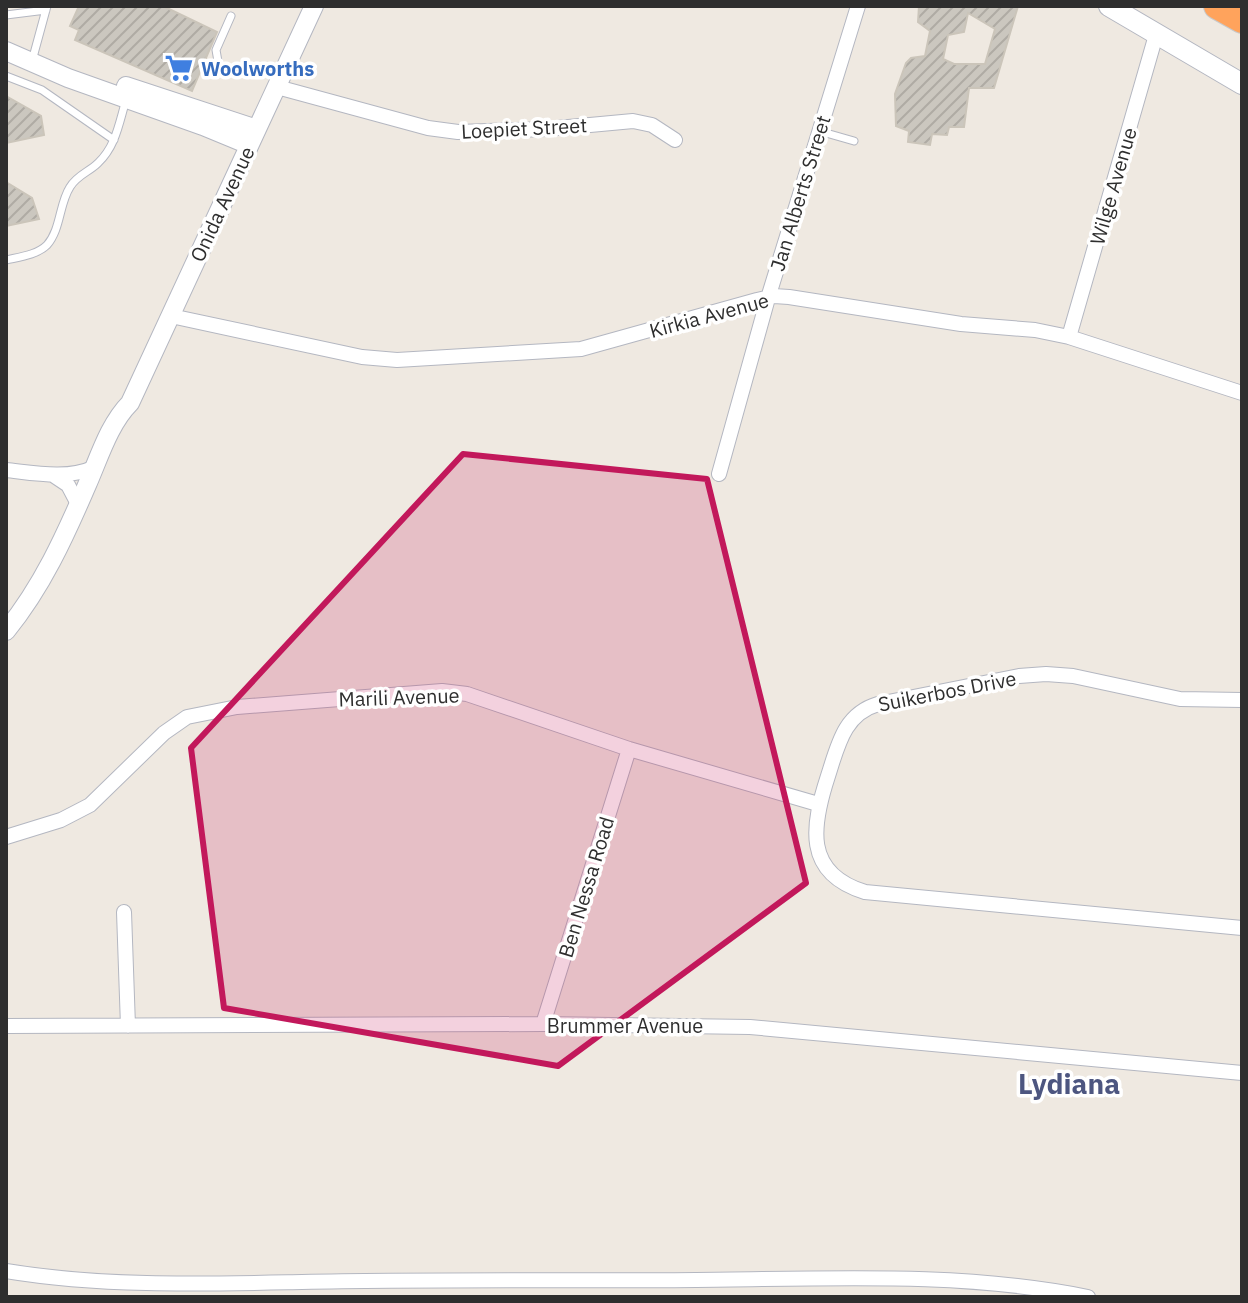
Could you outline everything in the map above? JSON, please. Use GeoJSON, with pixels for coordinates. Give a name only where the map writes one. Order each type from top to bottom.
{"type":"FeatureCollection","features":[{"type":"Feature","properties":{"kind":"highway"},"geometry":{"type":"LineString","coordinates":[[1217,6],[1242,20]]}},
{"type":"Feature","properties":{"kind":"main road"},"geometry":{"type":"LineString","coordinates":[[1109,6],[1242,84]]}},
{"type":"Feature","properties":{"kind":"street","name":"Onida Avenue"},"geometry":{"type":"LineString","coordinates":[[6,631],[41,582],[119,416],[130,403],[314,6]]}},
{"type":"Feature","properties":{"kind":"street","name":"Jan Alberts Street"},"geometry":{"type":"LineString","coordinates":[[719,474],[768,298],[858,6]]}},
{"type":"Feature","properties":{"kind":"street","name":"Wilge Avenue"},"geometry":{"type":"LineString","coordinates":[[1069,337],[1156,35]]}},
{"type":"Feature","properties":{"kind":"street"},"geometry":{"type":"LineString","coordinates":[[6,51],[39,64],[83,72],[129,93],[253,137]]}},
{"type":"Feature","properties":{"kind":"street","name":"Loepiet Street"},"geometry":{"type":"LineString","coordinates":[[277,87],[428,128],[458,132],[547,129],[633,121],[652,125],[675,140]]}},
{"type":"Feature","properties":{"kind":"street","name":"Kirkia Avenue"},"geometry":{"type":"LineString","coordinates":[[171,316],[362,357],[397,360],[581,349],[768,298],[789,297],[897,315],[1035,330],[1069,337],[1242,393]]}},
{"type":"Feature","properties":{"kind":"street","name":"Onida Avenue"},"geometry":{"type":"LineString","coordinates":[[6,644],[32,616],[67,555],[121,439],[130,403]]}},
{"type":"Feature","properties":{"kind":"street"},"geometry":{"type":"LineString","coordinates":[[6,470],[53,475],[78,473],[95,467]]}},
{"type":"Feature","properties":{"kind":"street"},"geometry":{"type":"LineString","coordinates":[[53,475],[72,490],[78,504]]}},
{"type":"Feature","properties":{"kind":"street","name":"Suikerbos Drive"},"geometry":{"type":"LineString","coordinates":[[1242,700],[1180,699],[1073,676],[1046,674],[1019,676],[878,704],[859,712],[843,732],[818,804],[815,836],[821,859],[840,880],[865,892],[1242,928]]}},
{"type":"Feature","properties":{"kind":"street","name":"Marili Avenue"},"geometry":{"type":"LineString","coordinates":[[6,837],[61,820],[90,805],[164,733],[187,717],[237,707],[434,692],[460,692],[629,749],[818,804]]}},
{"type":"Feature","properties":{"kind":"street","name":"Ben Nessa Road"},"geometry":{"type":"LineString","coordinates":[[543,1024],[629,749]]}},
{"type":"Feature","properties":{"kind":"street"},"geometry":{"type":"LineString","coordinates":[[124,912],[128,1026]]}},
{"type":"Feature","properties":{"kind":"street","name":"Brummer Avenue"},"geometry":{"type":"LineString","coordinates":[[6,1026],[543,1024],[750,1027],[1242,1073]]}},
{"type":"Feature","properties":{"kind":"street"},"geometry":{"type":"LineString","coordinates":[[6,1271],[100,1281],[167,1282],[953,1280],[1006,1284],[1088,1297]]}},
{"type":"Feature","properties":{"kind":"lane"},"geometry":{"type":"LineString","coordinates":[[6,15],[46,8],[39,64]]}},
{"type":"Feature","properties":{"kind":"lane"},"geometry":{"type":"LineString","coordinates":[[219,67],[216,50],[231,16]]}},
{"type":"Feature","properties":{"kind":"lane"},"geometry":{"type":"LineString","coordinates":[[6,76],[42,90],[114,140]]}},
{"type":"Feature","properties":{"kind":"lane"},"geometry":{"type":"LineString","coordinates":[[6,260],[46,246],[57,227],[71,185],[98,163],[114,140],[129,93]]}},
{"type":"Feature","properties":{"kind":"lane"},"geometry":{"type":"LineString","coordinates":[[819,131],[854,141]]}},
{"type":"Feature","properties":{"kind":"highlighted area"},"geometry":{"type":"Polygon","coordinates":[[[463,454],[707,479],[806,883],[558,1066],[224,1008],[191,748],[463,454]]]}},
{"type":"Feature","properties":{"kind":"building"},"geometry":{"type":"Polygon","coordinates":[[[79,6],[163,6],[217,32],[192,91],[75,40],[79,30],[70,26],[79,6]]]}},
{"type":"Feature","properties":{"kind":"building"},"geometry":{"type":"Polygon","coordinates":[[[919,6],[1018,6],[994,88],[969,88],[964,127],[949,127],[947,135],[932,134],[930,145],[908,142],[909,131],[896,126],[895,94],[906,63],[911,58],[925,56],[930,31],[918,22],[919,6]],[[968,13],[964,32],[948,35],[943,59],[954,64],[985,64],[995,29],[968,13]]]}},
{"type":"Feature","properties":{"kind":"building"},"geometry":{"type":"Polygon","coordinates":[[[6,96],[41,116],[44,135],[6,143],[6,96]]]}},
{"type":"Feature","properties":{"kind":"building"},"geometry":{"type":"Polygon","coordinates":[[[6,182],[32,198],[39,219],[6,226],[6,182]]]}},
{"type":"Feature","properties":{"kind":"place","name":"Woolworths"},"geometry":{"type":"Point","coordinates":[179,68]}},
{"type":"Feature","properties":{"kind":"district","name":"Lydiana"},"geometry":{"type":"Point","coordinates":[1069,1083]}}]}
